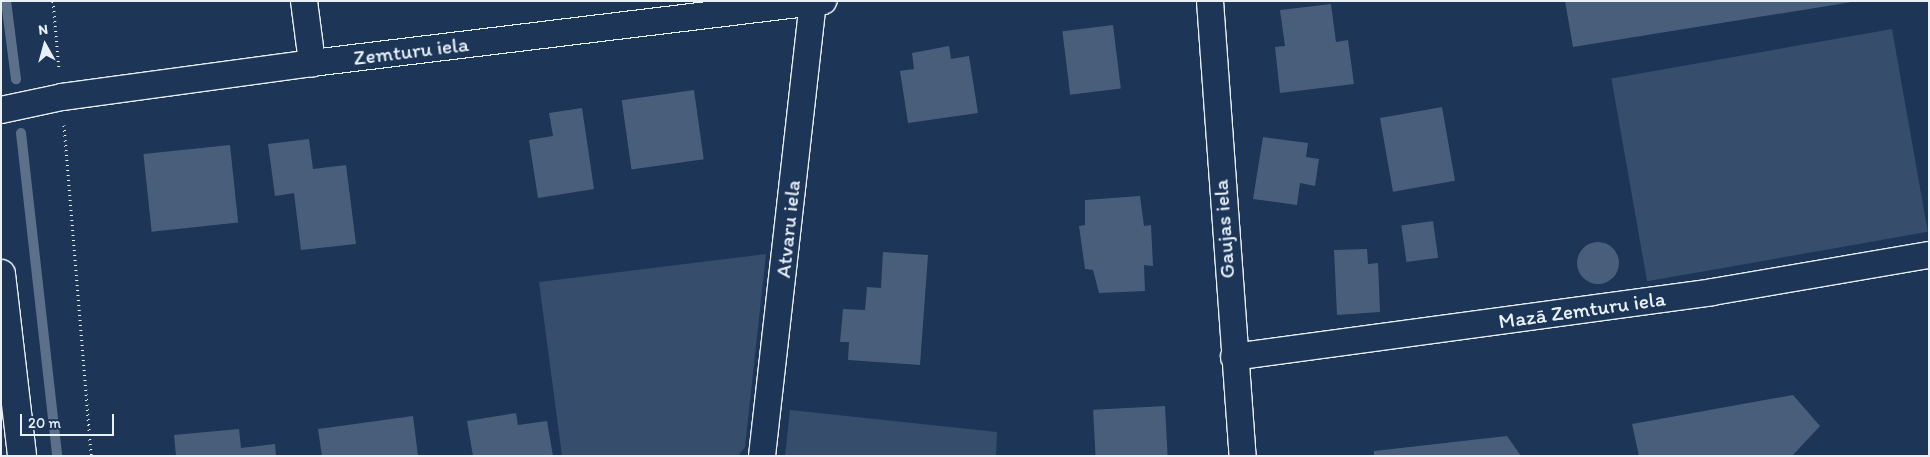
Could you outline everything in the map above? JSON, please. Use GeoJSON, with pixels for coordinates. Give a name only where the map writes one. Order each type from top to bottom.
{"type":"FeatureCollection","features":[{"type":"Feature","properties":{"kind":"street"},"geometry":{"type":"LineString","coordinates":[[304,1],[312,63]]}},
{"type":"Feature","properties":{"kind":"street","name":"Gaujas iela"},"geometry":{"type":"LineString","coordinates":[[1210,1],[1234,357],[1243,456]]}},
{"type":"Feature","properties":{"kind":"street","name":"Zemturu iela"},"geometry":{"type":"LineString","coordinates":[[1,110],[62,97],[312,63],[816,2]]}},
{"type":"Feature","properties":{"kind":"street","name":"Atvaru iela"},"geometry":{"type":"LineString","coordinates":[[762,456],[816,2]]}},
{"type":"Feature","properties":{"kind":"street","name":"Mazā Zemturu iela"},"geometry":{"type":"LineString","coordinates":[[1234,357],[1712,292],[1929,255]]}},
{"type":"Feature","properties":{"kind":"street"},"geometry":{"type":"LineString","coordinates":[[1,274],[22,456]]}},
{"type":"Feature","properties":{"kind":"path"},"geometry":{"type":"LineString","coordinates":[[53,1],[91,456]]}},
{"type":"Feature","properties":{"kind":"shaded area"},"geometry":{"type":"Polygon","coordinates":[[[1892,29],[1928,232],[1647,281],[1611,78],[1892,29]]]}},
{"type":"Feature","properties":{"kind":"shaded area"},"geometry":{"type":"Polygon","coordinates":[[[766,254],[745,447],[738,456],[562,456],[539,282],[766,254]]]}},
{"type":"Feature","properties":{"kind":"shaded area"},"geometry":{"type":"Polygon","coordinates":[[[790,410],[997,432],[996,456],[785,456],[790,410]]]}},
{"type":"Feature","properties":{"kind":"building"},"geometry":{"type":"Polygon","coordinates":[[[1565,1],[1852,1],[1852,2],[1573,47],[1565,1]]]}},
{"type":"Feature","properties":{"kind":"building"},"geometry":{"type":"Polygon","coordinates":[[[1331,4],[1336,42],[1348,40],[1354,84],[1280,93],[1275,47],[1285,46],[1280,10],[1331,4]]]}},
{"type":"Feature","properties":{"kind":"building"},"geometry":{"type":"Polygon","coordinates":[[[1113,25],[1121,89],[1070,95],[1062,31],[1113,25]]]}},
{"type":"Feature","properties":{"kind":"building"},"geometry":{"type":"Polygon","coordinates":[[[949,46],[951,59],[969,56],[978,113],[908,123],[900,71],[914,69],[912,53],[949,46]]]}},
{"type":"Feature","properties":{"kind":"building"},"geometry":{"type":"Polygon","coordinates":[[[694,90],[704,159],[631,169],[622,100],[694,90]]]}},
{"type":"Feature","properties":{"kind":"building"},"geometry":{"type":"Polygon","coordinates":[[[1442,107],[1455,181],[1393,192],[1380,118],[1442,107]]]}},
{"type":"Feature","properties":{"kind":"building"},"geometry":{"type":"Polygon","coordinates":[[[582,108],[594,189],[538,198],[529,140],[553,136],[549,113],[582,108]]]}},
{"type":"Feature","properties":{"kind":"building"},"geometry":{"type":"Polygon","coordinates":[[[1263,137],[1308,143],[1306,157],[1319,159],[1315,186],[1300,183],[1297,205],[1253,199],[1263,137]]]}},
{"type":"Feature","properties":{"kind":"building"},"geometry":{"type":"Polygon","coordinates":[[[309,139],[313,169],[346,165],[356,244],[301,250],[294,193],[275,196],[268,144],[309,139]]]}},
{"type":"Feature","properties":{"kind":"building"},"geometry":{"type":"Polygon","coordinates":[[[230,145],[238,223],[152,232],[143,154],[230,145]]]}},
{"type":"Feature","properties":{"kind":"building"},"geometry":{"type":"Polygon","coordinates":[[[1140,196],[1144,226],[1151,225],[1153,266],[1144,265],[1145,291],[1099,293],[1093,270],[1085,269],[1079,226],[1085,225],[1085,200],[1140,196]]]}},
{"type":"Feature","properties":{"kind":"building"},"geometry":{"type":"Polygon","coordinates":[[[1433,221],[1438,258],[1406,262],[1401,225],[1433,221]]]}},
{"type":"Feature","properties":{"kind":"building"},"geometry":{"type":"Polygon","coordinates":[[[1598,242],[1613,248],[1619,263],[1613,278],[1598,284],[1583,278],[1577,263],[1583,248],[1598,242]]]}},
{"type":"Feature","properties":{"kind":"building"},"geometry":{"type":"Polygon","coordinates":[[[1367,249],[1368,264],[1378,263],[1380,312],[1337,315],[1334,250],[1367,249]]]}},
{"type":"Feature","properties":{"kind":"building"},"geometry":{"type":"Polygon","coordinates":[[[883,252],[928,255],[920,365],[848,360],[849,342],[840,342],[843,309],[865,310],[867,287],[881,288],[883,252]]]}},
{"type":"Feature","properties":{"kind":"building"},"geometry":{"type":"Polygon","coordinates":[[[1793,395],[1820,426],[1792,456],[1639,456],[1632,424],[1793,395]]]}},
{"type":"Feature","properties":{"kind":"building"},"geometry":{"type":"Polygon","coordinates":[[[1165,406],[1168,456],[1096,456],[1093,410],[1165,406]]]}},
{"type":"Feature","properties":{"kind":"building"},"geometry":{"type":"Polygon","coordinates":[[[516,413],[518,425],[547,421],[553,456],[473,456],[467,421],[516,413]]]}},
{"type":"Feature","properties":{"kind":"building"},"geometry":{"type":"Polygon","coordinates":[[[413,416],[418,456],[322,456],[318,429],[413,416]]]}},
{"type":"Feature","properties":{"kind":"building"},"geometry":{"type":"Polygon","coordinates":[[[239,429],[241,448],[275,444],[276,456],[176,456],[174,435],[239,429]]]}},
{"type":"Feature","properties":{"kind":"building"},"geometry":{"type":"Polygon","coordinates":[[[1507,436],[1521,456],[1374,456],[1374,451],[1507,436]]]}},
{"type":"Feature","properties":{"kind":"waterway"},"geometry":{"type":"LineString","coordinates":[[6,1],[16,79]]}},
{"type":"Feature","properties":{"kind":"waterway"},"geometry":{"type":"LineString","coordinates":[[21,133],[57,456]]}}]}
